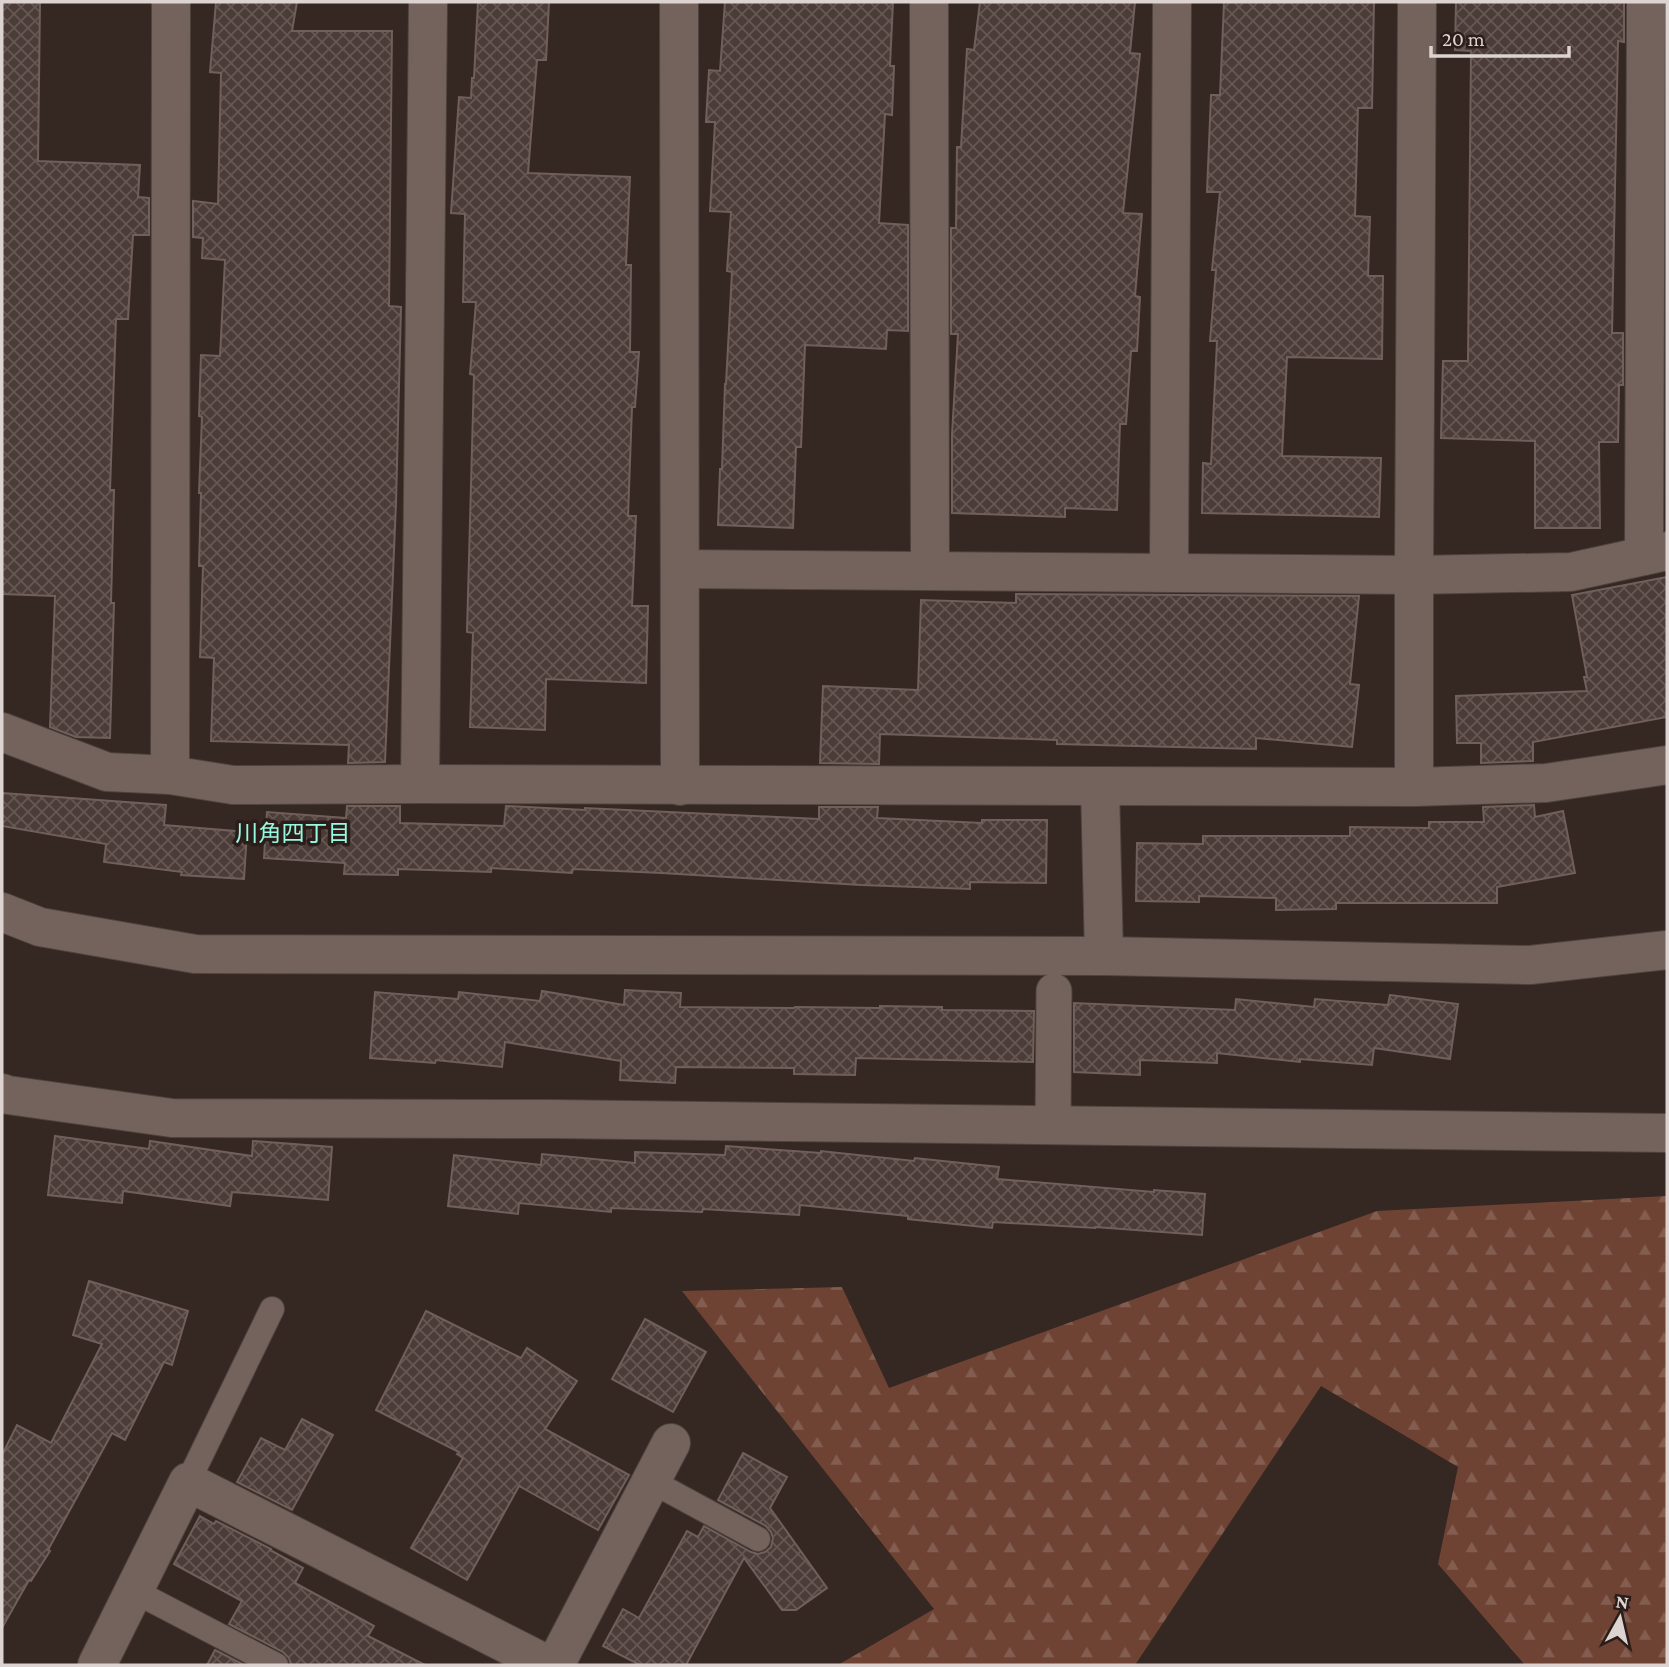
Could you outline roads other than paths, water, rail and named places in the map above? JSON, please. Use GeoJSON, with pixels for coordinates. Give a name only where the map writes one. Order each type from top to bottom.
{"type":"FeatureCollection","features":[{"type":"Feature","properties":{"kind":"street"},"geometry":{"type":"LineString","coordinates":[[170,2],[170,775]]}},
{"type":"Feature","properties":{"kind":"street"},"geometry":{"type":"LineString","coordinates":[[419,785],[428,2]]}},
{"type":"Feature","properties":{"kind":"street"},"geometry":{"type":"LineString","coordinates":[[679,2],[680,786]]}},
{"type":"Feature","properties":{"kind":"street"},"geometry":{"type":"LineString","coordinates":[[929,2],[930,571]]}},
{"type":"Feature","properties":{"kind":"street"},"geometry":{"type":"LineString","coordinates":[[1169,573],[1172,2]]}},
{"type":"Feature","properties":{"kind":"street"},"geometry":{"type":"LineString","coordinates":[[1414,787],[1417,2]]}},
{"type":"Feature","properties":{"kind":"street"},"geometry":{"type":"LineString","coordinates":[[681,569],[1414,575],[1571,572],[1656,554],[1646,2]]}},
{"type":"Feature","properties":{"kind":"street"},"geometry":{"type":"LineString","coordinates":[[2,732],[107,772],[170,775],[233,785],[1414,787],[1546,783],[1667,765]]}},
{"type":"Feature","properties":{"kind":"street"},"geometry":{"type":"LineString","coordinates":[[1100,787],[1104,956]]}},
{"type":"Feature","properties":{"kind":"street"},"geometry":{"type":"LineString","coordinates":[[2,912],[40,927],[195,954],[1104,956],[1530,965],[1667,950]]}},
{"type":"Feature","properties":{"kind":"street"},"geometry":{"type":"LineString","coordinates":[[1053,1125],[1054,991]]}},
{"type":"Feature","properties":{"kind":"street"},"geometry":{"type":"LineString","coordinates":[[4,1100],[172,1118],[551,1119],[1667,1133]]}},
{"type":"Feature","properties":{"kind":"street"},"geometry":{"type":"LineString","coordinates":[[555,1665],[671,1443]]}},
{"type":"Feature","properties":{"kind":"street"},"geometry":{"type":"LineString","coordinates":[[97,1665],[188,1482],[548,1665]]}},
{"type":"Feature","properties":{"kind":"lane"},"geometry":{"type":"LineString","coordinates":[[188,1482],[272,1309]]}},
{"type":"Feature","properties":{"kind":"lane"},"geometry":{"type":"LineString","coordinates":[[651,1481],[758,1539]]}},
{"type":"Feature","properties":{"kind":"lane"},"geometry":{"type":"LineString","coordinates":[[134,1591],[276,1665]]}},
{"type":"Feature","properties":{"kind":"district","name":"川角四丁目"},"geometry":{"type":"Point","coordinates":[293,833]}}]}
